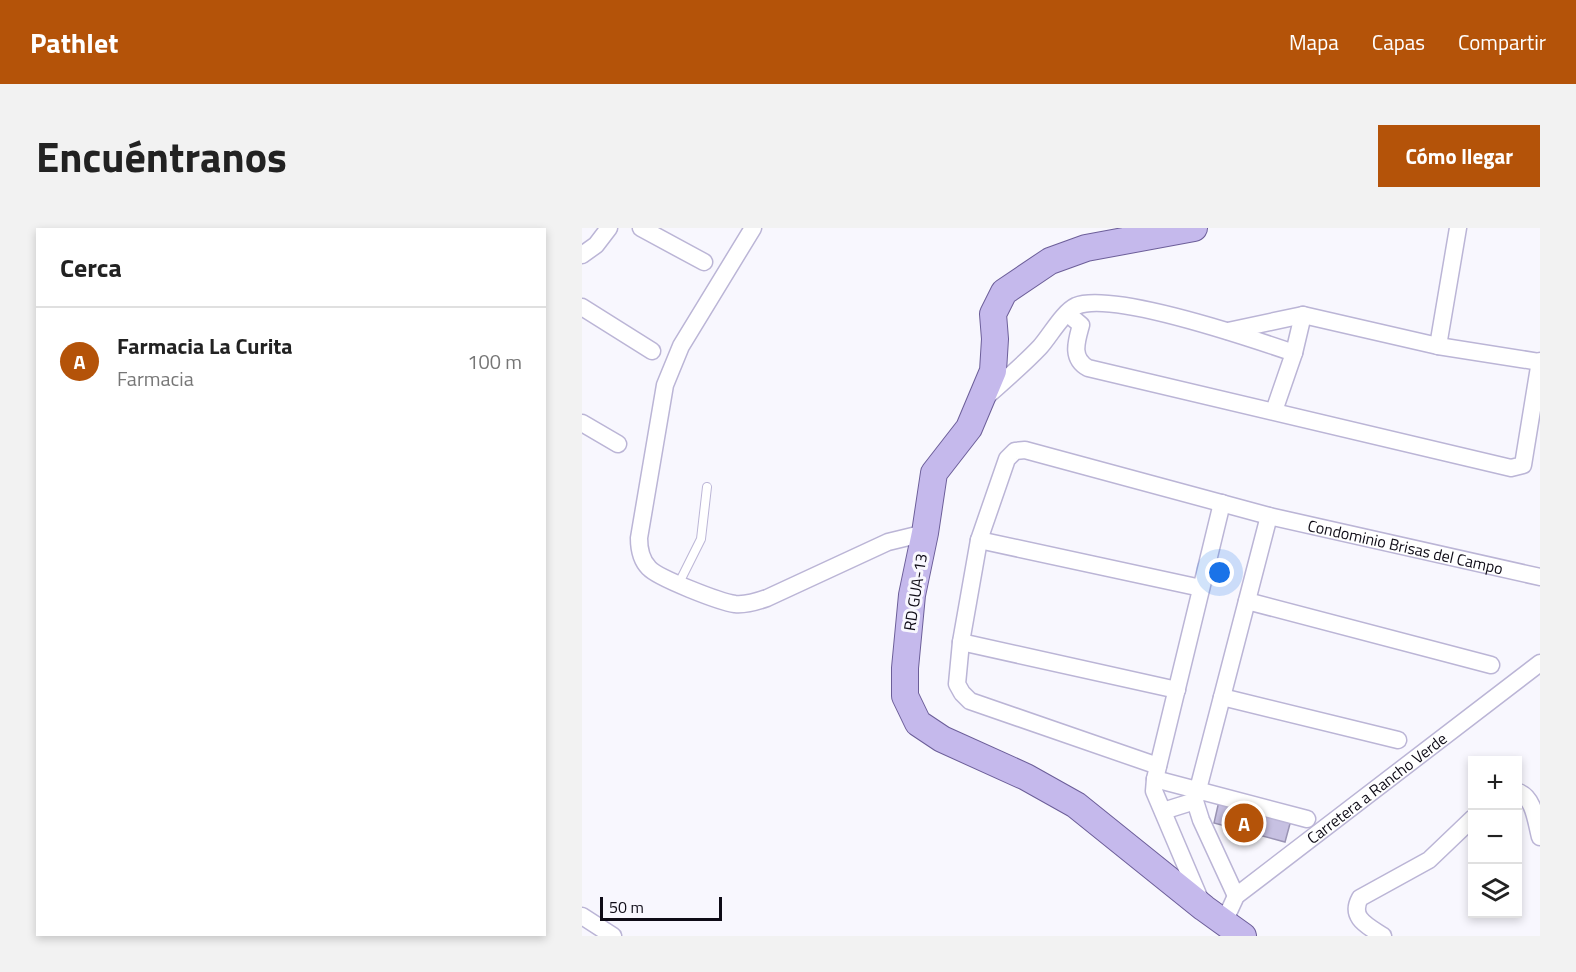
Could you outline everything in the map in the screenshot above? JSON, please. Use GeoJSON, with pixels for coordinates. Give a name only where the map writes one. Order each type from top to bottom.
{"type":"FeatureCollection","features":[{"type":"Feature","properties":{"kind":"main road","name":"RD GUA-13"},"geometry":{"type":"LineString","coordinates":[[1194,228],[1086,248],[1050,261],[1004,292],[993,314],[995,339],[993,371],[969,428],[934,473],[912,595],[905,668],[905,696],[918,723],[942,739],[1026,777],[1076,805],[1223,922]]}},
{"type":"Feature","properties":{"kind":"street"},"geometry":{"type":"LineString","coordinates":[[582,255],[596,245],[609,228]]}},
{"type":"Feature","properties":{"kind":"street"},"geometry":{"type":"LineString","coordinates":[[641,228],[704,262]]}},
{"type":"Feature","properties":{"kind":"street"},"geometry":{"type":"LineString","coordinates":[[753,228],[681,346],[665,385],[639,546],[640,554],[649,568],[656,573],[726,602],[744,604],[756,602],[898,538],[925,532]]}},
{"type":"Feature","properties":{"kind":"street"},"geometry":{"type":"LineString","coordinates":[[1438,346],[1458,228]]}},
{"type":"Feature","properties":{"kind":"street"},"geometry":{"type":"LineString","coordinates":[[980,403],[1041,346],[1075,307],[1088,304],[1129,306],[1227,331],[1294,353]]}},
{"type":"Feature","properties":{"kind":"street"},"geometry":{"type":"LineString","coordinates":[[582,307],[652,351]]}},
{"type":"Feature","properties":{"kind":"street"},"geometry":{"type":"LineString","coordinates":[[1068,314],[1081,325],[1076,352],[1083,365],[1088,368],[1511,468],[1523,465],[1540,362],[1438,346],[1303,315],[1227,331]]}},
{"type":"Feature","properties":{"kind":"street"},"geometry":{"type":"LineString","coordinates":[[1274,411],[1294,353],[1303,315]]}},
{"type":"Feature","properties":{"kind":"street"},"geometry":{"type":"LineString","coordinates":[[582,423],[618,444]]}},
{"type":"Feature","properties":{"kind":"street","name":"Condominio Brisas del Campo"},"geometry":{"type":"LineString","coordinates":[[1307,819],[1196,796],[1157,772],[970,701],[962,693],[957,684],[961,642],[979,540],[1006,459],[1015,451],[1020,450],[1269,516],[1540,577]]}},
{"type":"Feature","properties":{"kind":"street"},"geometry":{"type":"LineString","coordinates":[[1222,503],[1154,791],[1223,922]]}},
{"type":"Feature","properties":{"kind":"street"},"geometry":{"type":"LineString","coordinates":[[1236,896],[1201,820],[1196,796],[1269,516]]}},
{"type":"Feature","properties":{"kind":"street"},"geometry":{"type":"LineString","coordinates":[[979,540],[1201,588]]}},
{"type":"Feature","properties":{"kind":"street"},"geometry":{"type":"LineString","coordinates":[[1247,601],[1491,665]]}},
{"type":"Feature","properties":{"kind":"street"},"geometry":{"type":"LineString","coordinates":[[961,642],[1177,690]]}},
{"type":"Feature","properties":{"kind":"street","name":"Carretera a Rancho Verde"},"geometry":{"type":"LineString","coordinates":[[1223,922],[1236,896],[1540,663]]}},
{"type":"Feature","properties":{"kind":"street"},"geometry":{"type":"LineString","coordinates":[[1222,697],[1398,740]]}},
{"type":"Feature","properties":{"kind":"street"},"geometry":{"type":"LineString","coordinates":[[1522,794],[1532,806],[1540,837]]}},
{"type":"Feature","properties":{"kind":"street"},"geometry":{"type":"LineString","coordinates":[[1163,811],[1196,796]]}},
{"type":"Feature","properties":{"kind":"street"},"geometry":{"type":"LineString","coordinates":[[1383,936],[1360,920],[1356,914],[1356,905],[1360,898],[1429,860],[1468,824]]}},
{"type":"Feature","properties":{"kind":"street"},"geometry":{"type":"LineString","coordinates":[[582,916],[614,936]]}},
{"type":"Feature","properties":{"kind":"lane"},"geometry":{"type":"LineString","coordinates":[[679,583],[701,539],[707,487]]}},
{"type":"Feature","properties":{"kind":"building"},"geometry":{"type":"Polygon","coordinates":[[[1219,801],[1291,820],[1285,842],[1214,823],[1219,801]]]}},
{"type":"Feature","properties":{"kind":"place","name":"Farmacia La Curita"},"geometry":{"type":"Point","coordinates":[1244,823]}}]}
